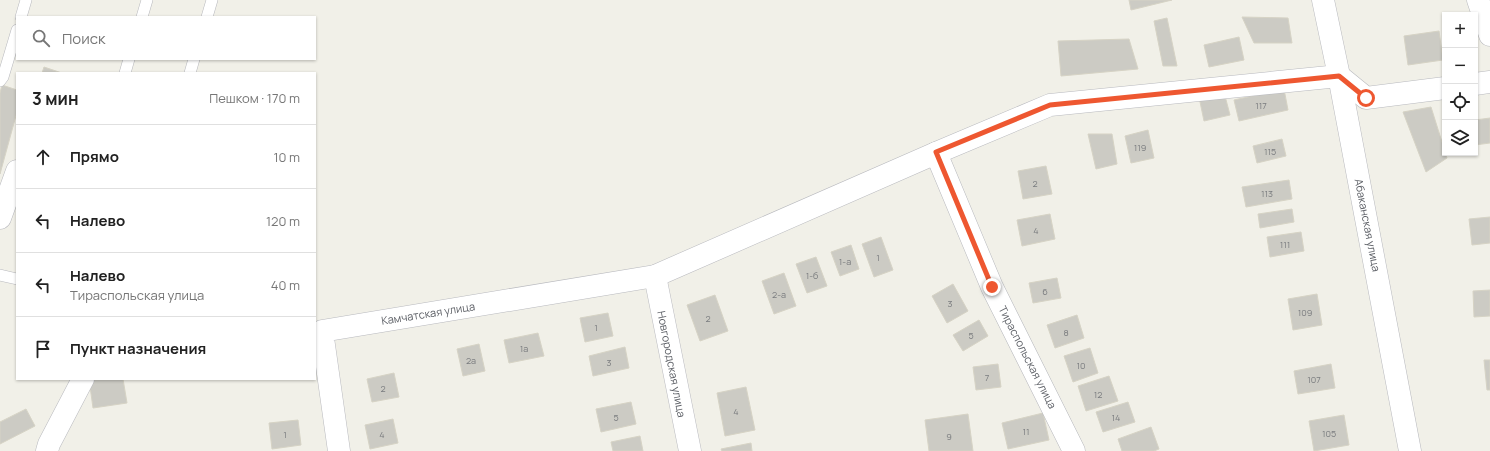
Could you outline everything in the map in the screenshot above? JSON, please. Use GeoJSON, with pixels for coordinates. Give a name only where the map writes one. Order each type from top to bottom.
{"type":"FeatureCollection","features":[{"type":"Feature","properties":{"kind":"street","name":"Абаканская улица"},"geometry":{"type":"LineString","coordinates":[[1323,0],[1339,76],[1410,451]]}},
{"type":"Feature","properties":{"kind":"street"},"geometry":{"type":"LineString","coordinates":[[1478,0],[1490,35]]}},
{"type":"Feature","properties":{"kind":"street"},"geometry":{"type":"LineString","coordinates":[[1339,76],[1366,98],[1442,88]]}},
{"type":"Feature","properties":{"kind":"street","name":"Камчатская улица"},"geometry":{"type":"LineString","coordinates":[[339,451],[318,332],[655,276],[936,152],[1050,105],[1339,76]]}},
{"type":"Feature","properties":{"kind":"street"},"geometry":{"type":"LineString","coordinates":[[1478,84],[1490,82]]}},
{"type":"Feature","properties":{"kind":"street","name":"Тираспольская улица"},"geometry":{"type":"LineString","coordinates":[[936,152],[992,287],[1074,451]]}},
{"type":"Feature","properties":{"kind":"street"},"geometry":{"type":"LineString","coordinates":[[0,218],[16,174]]}},
{"type":"Feature","properties":{"kind":"street","name":"Новгородская улица"},"geometry":{"type":"LineString","coordinates":[[655,276],[690,451]]}},
{"type":"Feature","properties":{"kind":"street"},"geometry":{"type":"LineString","coordinates":[[47,451],[49,444],[82,380]]}},
{"type":"Feature","properties":{"kind":"lane"},"geometry":{"type":"LineString","coordinates":[[21,16],[26,0]]}},
{"type":"Feature","properties":{"kind":"lane"},"geometry":{"type":"LineString","coordinates":[[142,16],[147,0]]}},
{"type":"Feature","properties":{"kind":"lane"},"geometry":{"type":"LineString","coordinates":[[207,16],[212,0]]}},
{"type":"Feature","properties":{"kind":"lane"},"geometry":{"type":"LineString","coordinates":[[0,81],[3,77],[16,33]]}},
{"type":"Feature","properties":{"kind":"lane"},"geometry":{"type":"LineString","coordinates":[[125,72],[129,60]]}},
{"type":"Feature","properties":{"kind":"lane"},"geometry":{"type":"LineString","coordinates":[[190,72],[194,60]]}},
{"type":"Feature","properties":{"kind":"lane"},"geometry":{"type":"LineString","coordinates":[[0,275],[16,279]]}},
{"type":"Feature","properties":{"kind":"building"},"geometry":{"type":"Polygon","coordinates":[[[1129,0],[1172,0],[1131,10],[1129,0]]]}},
{"type":"Feature","properties":{"kind":"building"},"geometry":{"type":"Polygon","coordinates":[[[1242,17],[1288,18],[1292,43],[1254,43],[1242,17]]]}},
{"type":"Feature","properties":{"kind":"building"},"geometry":{"type":"Polygon","coordinates":[[[1167,18],[1177,66],[1163,66],[1154,21],[1167,18]]]}},
{"type":"Feature","properties":{"kind":"building"},"geometry":{"type":"Polygon","coordinates":[[[1439,31],[1442,60],[1408,65],[1404,36],[1439,31]]]}},
{"type":"Feature","properties":{"kind":"building"},"geometry":{"type":"Polygon","coordinates":[[[1239,37],[1244,60],[1209,67],[1204,45],[1239,37]]]}},
{"type":"Feature","properties":{"kind":"building"},"geometry":{"type":"Polygon","coordinates":[[[1129,39],[1138,69],[1061,76],[1058,41],[1129,39]]]}},
{"type":"Feature","properties":{"kind":"building"},"geometry":{"type":"Polygon","coordinates":[[[44,67],[59,72],[42,72],[44,67]]]}},
{"type":"Feature","properties":{"kind":"building"},"geometry":{"type":"Polygon","coordinates":[[[2,85],[16,90],[16,116],[0,174],[0,93],[2,85]]]}},
{"type":"Feature","properties":{"kind":"building"},"geometry":{"type":"Polygon","coordinates":[[[1284,89],[1288,110],[1239,121],[1234,100],[1284,89]]]}},
{"type":"Feature","properties":{"kind":"building"},"geometry":{"type":"Polygon","coordinates":[[[1224,92],[1230,115],[1204,121],[1199,97],[1224,92]]]}},
{"type":"Feature","properties":{"kind":"building"},"geometry":{"type":"Polygon","coordinates":[[[1431,107],[1442,142],[1442,156],[1446,156],[1447,158],[1426,172],[1403,112],[1431,107]]]}},
{"type":"Feature","properties":{"kind":"building"},"geometry":{"type":"Polygon","coordinates":[[[1490,118],[1490,143],[1478,145],[1478,120],[1490,118]]]}},
{"type":"Feature","properties":{"kind":"building"},"geometry":{"type":"Polygon","coordinates":[[[1148,130],[1154,158],[1131,163],[1125,136],[1148,130]]]}},
{"type":"Feature","properties":{"kind":"building"},"geometry":{"type":"Polygon","coordinates":[[[1088,134],[1112,134],[1117,164],[1096,169],[1088,134]]]}},
{"type":"Feature","properties":{"kind":"building"},"geometry":{"type":"Polygon","coordinates":[[[1282,139],[1286,156],[1257,163],[1253,146],[1282,139]]]}},
{"type":"Feature","properties":{"kind":"building"},"geometry":{"type":"Polygon","coordinates":[[[1046,166],[1052,194],[1023,199],[1018,171],[1046,166]]]}},
{"type":"Feature","properties":{"kind":"building"},"geometry":{"type":"Polygon","coordinates":[[[1289,180],[1292,199],[1246,207],[1242,187],[1289,180]]]}},
{"type":"Feature","properties":{"kind":"building"},"geometry":{"type":"Polygon","coordinates":[[[1292,209],[1294,222],[1260,228],[1258,214],[1292,209]]]}},
{"type":"Feature","properties":{"kind":"building"},"geometry":{"type":"Polygon","coordinates":[[[1050,214],[1055,239],[1022,246],[1017,220],[1050,214]]]}},
{"type":"Feature","properties":{"kind":"building"},"geometry":{"type":"Polygon","coordinates":[[[1490,217],[1490,243],[1472,245],[1469,219],[1490,217]]]}},
{"type":"Feature","properties":{"kind":"building"},"geometry":{"type":"Polygon","coordinates":[[[1301,232],[1304,251],[1270,257],[1267,237],[1301,232]]]}},
{"type":"Feature","properties":{"kind":"building"},"geometry":{"type":"Polygon","coordinates":[[[881,237],[893,270],[874,277],[862,244],[881,237]]]}},
{"type":"Feature","properties":{"kind":"building"},"geometry":{"type":"Polygon","coordinates":[[[851,245],[859,269],[840,276],[831,252],[851,245]]]}},
{"type":"Feature","properties":{"kind":"building"},"geometry":{"type":"Polygon","coordinates":[[[816,257],[827,286],[807,293],[796,264],[816,257]]]}},
{"type":"Feature","properties":{"kind":"building"},"geometry":{"type":"Polygon","coordinates":[[[784,273],[796,306],[774,314],[762,281],[784,273]]]}},
{"type":"Feature","properties":{"kind":"building"},"geometry":{"type":"Polygon","coordinates":[[[1057,278],[1061,298],[1033,303],[1029,283],[1057,278]]]}},
{"type":"Feature","properties":{"kind":"building"},"geometry":{"type":"Polygon","coordinates":[[[953,284],[968,311],[947,323],[932,296],[953,284]]]}},
{"type":"Feature","properties":{"kind":"building"},"geometry":{"type":"Polygon","coordinates":[[[1490,290],[1490,316],[1474,317],[1473,291],[1490,290]]]}},
{"type":"Feature","properties":{"kind":"building"},"geometry":{"type":"Polygon","coordinates":[[[1317,294],[1322,325],[1293,330],[1288,299],[1317,294]]]}},
{"type":"Feature","properties":{"kind":"building"},"geometry":{"type":"Polygon","coordinates":[[[715,295],[728,331],[700,341],[687,305],[715,295]]]}},
{"type":"Feature","properties":{"kind":"building"},"geometry":{"type":"Polygon","coordinates":[[[608,313],[613,336],[585,342],[580,318],[608,313]]]}},
{"type":"Feature","properties":{"kind":"building"},"geometry":{"type":"Polygon","coordinates":[[[1077,315],[1084,338],[1055,348],[1047,325],[1077,315]]]}},
{"type":"Feature","properties":{"kind":"building"},"geometry":{"type":"Polygon","coordinates":[[[979,320],[988,336],[963,351],[953,335],[979,320]]]}},
{"type":"Feature","properties":{"kind":"building"},"geometry":{"type":"Polygon","coordinates":[[[538,333],[544,356],[509,363],[504,340],[538,333]]]}},
{"type":"Feature","properties":{"kind":"building"},"geometry":{"type":"Polygon","coordinates":[[[479,344],[485,371],[463,376],[457,349],[479,344]]]}},
{"type":"Feature","properties":{"kind":"building"},"geometry":{"type":"Polygon","coordinates":[[[625,347],[629,368],[593,376],[589,356],[625,347]]]}},
{"type":"Feature","properties":{"kind":"building"},"geometry":{"type":"Polygon","coordinates":[[[1090,348],[1098,373],[1073,382],[1064,356],[1090,348]]]}},
{"type":"Feature","properties":{"kind":"building"},"geometry":{"type":"Polygon","coordinates":[[[1484,360],[1490,360],[1490,390],[1487,390],[1484,360]]]}},
{"type":"Feature","properties":{"kind":"building"},"geometry":{"type":"Polygon","coordinates":[[[998,364],[1001,387],[976,390],[973,367],[998,364]]]}},
{"type":"Feature","properties":{"kind":"building"},"geometry":{"type":"Polygon","coordinates":[[[1331,364],[1335,388],[1298,394],[1294,371],[1331,364]]]}},
{"type":"Feature","properties":{"kind":"building"},"geometry":{"type":"Polygon","coordinates":[[[394,373],[399,397],[372,402],[367,379],[394,373]]]}},
{"type":"Feature","properties":{"kind":"building"},"geometry":{"type":"Polygon","coordinates":[[[1109,376],[1118,401],[1086,411],[1078,386],[1109,376]]]}},
{"type":"Feature","properties":{"kind":"building"},"geometry":{"type":"Polygon","coordinates":[[[89,380],[123,380],[127,403],[93,408],[89,380]]]}},
{"type":"Feature","properties":{"kind":"building"},"geometry":{"type":"Polygon","coordinates":[[[746,387],[755,430],[725,436],[717,393],[746,387]]]}},
{"type":"Feature","properties":{"kind":"building"},"geometry":{"type":"Polygon","coordinates":[[[631,402],[636,424],[601,432],[596,409],[631,402]]]}},
{"type":"Feature","properties":{"kind":"building"},"geometry":{"type":"Polygon","coordinates":[[[1128,402],[1135,422],[1103,432],[1096,412],[1128,402]]]}},
{"type":"Feature","properties":{"kind":"building"},"geometry":{"type":"Polygon","coordinates":[[[26,409],[35,426],[0,444],[0,422],[26,409]]]}},
{"type":"Feature","properties":{"kind":"building"},"geometry":{"type":"Polygon","coordinates":[[[1043,413],[1049,440],[1008,449],[1002,423],[1043,413]]]}},
{"type":"Feature","properties":{"kind":"building"},"geometry":{"type":"Polygon","coordinates":[[[968,414],[973,451],[929,451],[925,420],[968,414]]]}},
{"type":"Feature","properties":{"kind":"building"},"geometry":{"type":"Polygon","coordinates":[[[1344,415],[1349,445],[1314,451],[1309,421],[1344,415]]]}},
{"type":"Feature","properties":{"kind":"building"},"geometry":{"type":"Polygon","coordinates":[[[393,419],[398,443],[370,449],[365,425],[393,419]]]}},
{"type":"Feature","properties":{"kind":"building"},"geometry":{"type":"Polygon","coordinates":[[[298,420],[301,445],[272,449],[269,423],[298,420]]]}},
{"type":"Feature","properties":{"kind":"building"},"geometry":{"type":"Polygon","coordinates":[[[1151,427],[1159,449],[1154,451],[1122,451],[1118,439],[1151,427]]]}},
{"type":"Feature","properties":{"kind":"building"},"geometry":{"type":"Polygon","coordinates":[[[640,436],[643,451],[613,451],[611,442],[640,436]]]}},
{"type":"Feature","properties":{"kind":"building"},"geometry":{"type":"Polygon","coordinates":[[[751,443],[752,451],[722,451],[721,449],[751,443]]]}},
{"type":"Feature","properties":{"kind":"route"},"geometry":{"type":"LineString","coordinates":[[992,287],[936,152],[1050,105],[1339,76],[1366,98]]}}]}
